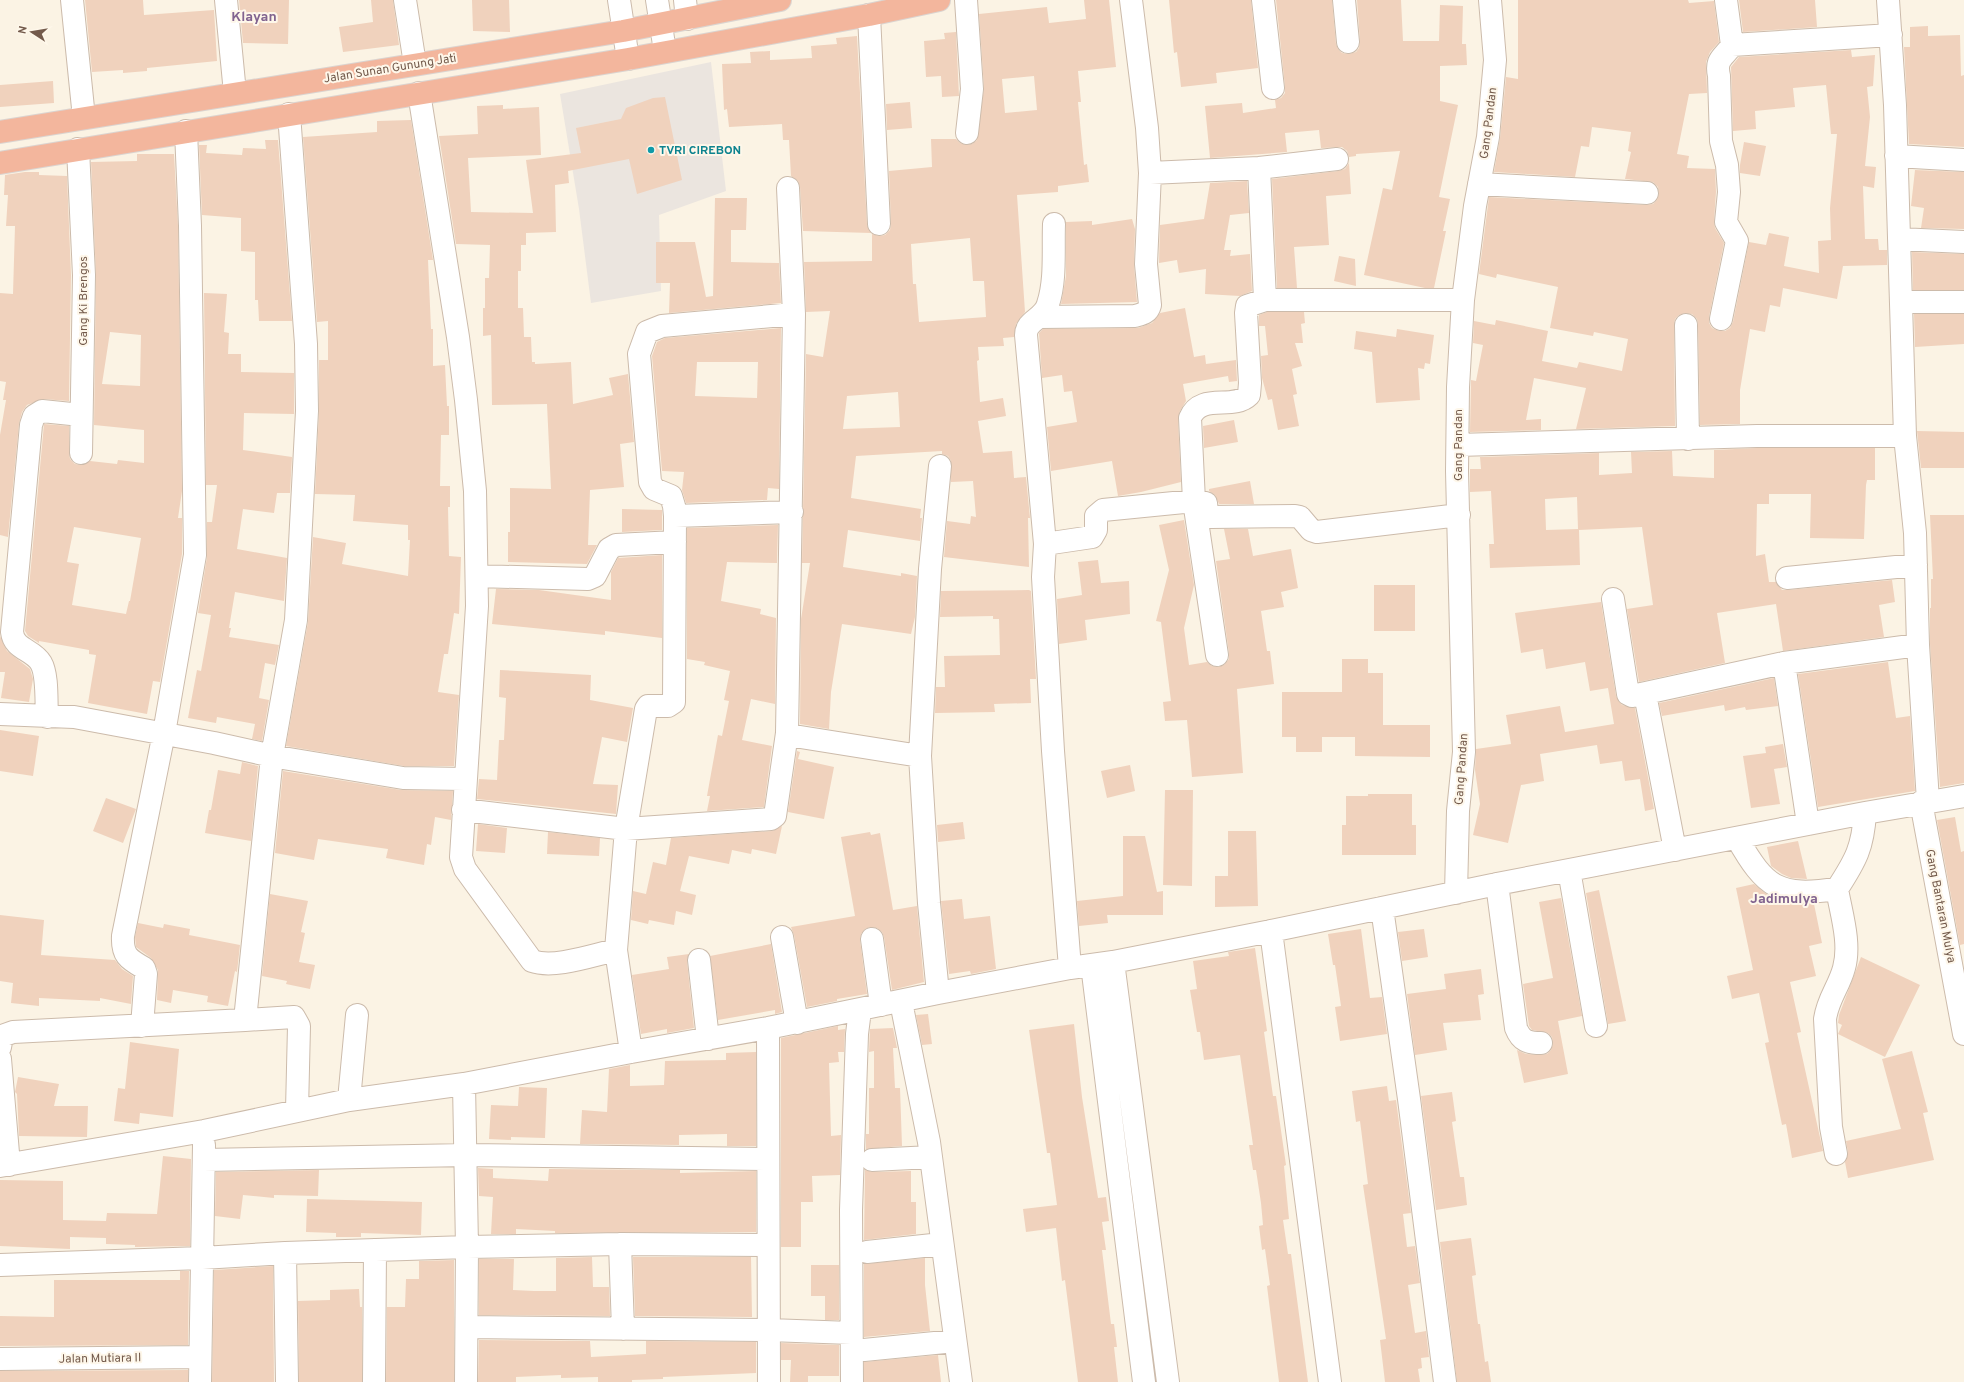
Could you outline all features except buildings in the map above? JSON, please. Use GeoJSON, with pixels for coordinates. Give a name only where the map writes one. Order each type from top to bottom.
{"type":"FeatureCollection","features":[{"type":"Feature","properties":{"kind":"highway","name":"Jalan Sunan Gunung Jati"},"geometry":{"type":"LineString","coordinates":[[0,132],[623,31],[660,24],[686,9],[780,0]]}},
{"type":"Feature","properties":{"kind":"highway"},"geometry":{"type":"LineString","coordinates":[[0,162],[419,92],[628,59],[664,51],[869,15],[939,0]]}},
{"type":"Feature","properties":{"kind":"highway"},"geometry":{"type":"LineString","coordinates":[[275,87],[285,115]]}},
{"type":"Feature","properties":{"kind":"street"},"geometry":{"type":"LineString","coordinates":[[72,0],[84,118]]}},
{"type":"Feature","properties":{"kind":"street"},"geometry":{"type":"LineString","coordinates":[[226,0],[235,93]]}},
{"type":"Feature","properties":{"kind":"street"},"geometry":{"type":"LineString","coordinates":[[405,0],[415,64]]}},
{"type":"Feature","properties":{"kind":"street"},"geometry":{"type":"LineString","coordinates":[[619,0],[628,59]]}},
{"type":"Feature","properties":{"kind":"street"},"geometry":{"type":"LineString","coordinates":[[657,0],[664,51]]}},
{"type":"Feature","properties":{"kind":"street"},"geometry":{"type":"LineString","coordinates":[[966,0],[972,88],[967,133]]}},
{"type":"Feature","properties":{"kind":"street"},"geometry":{"type":"LineString","coordinates":[[1040,317],[1135,316],[1149,310],[1150,296],[1146,264],[1150,173],[1147,128],[1131,0]]}},
{"type":"Feature","properties":{"kind":"street"},"geometry":{"type":"LineString","coordinates":[[1263,0],[1273,88]]}},
{"type":"Feature","properties":{"kind":"street"},"geometry":{"type":"LineString","coordinates":[[1344,0],[1348,42]]}},
{"type":"Feature","properties":{"kind":"street","name":"Gang Pandan"},"geometry":{"type":"LineString","coordinates":[[1456,893],[1458,811],[1464,752],[1458,445],[1463,300],[1474,206],[1488,137],[1495,60],[1490,0]]}},
{"type":"Feature","properties":{"kind":"street"},"geometry":{"type":"LineString","coordinates":[[1726,0],[1732,45]]}},
{"type":"Feature","properties":{"kind":"street","name":"Gang Bantaran Mulya"},"geometry":{"type":"LineString","coordinates":[[1888,0],[1891,35],[1896,156],[1905,436],[1916,565],[1925,802],[1964,1034]]}},
{"type":"Feature","properties":{"kind":"street"},"geometry":{"type":"LineString","coordinates":[[869,15],[879,224]]}},
{"type":"Feature","properties":{"kind":"street"},"geometry":{"type":"LineString","coordinates":[[1721,319],[1738,241],[1726,222],[1729,192],[1727,165],[1721,141],[1719,76],[1717,68],[1718,62],[1732,45],[1891,35]]}},
{"type":"Feature","properties":{"kind":"street"},"geometry":{"type":"LineString","coordinates":[[419,92],[466,400],[475,490],[477,576],[472,688],[463,810],[462,864],[532,961],[540,964],[559,962],[616,950]]}},
{"type":"Feature","properties":{"kind":"street"},"geometry":{"type":"LineString","coordinates":[[245,1020],[272,756],[296,620],[307,411],[306,344],[285,115]]}},
{"type":"Feature","properties":{"kind":"street"},"geometry":{"type":"LineString","coordinates":[[142,1026],[146,974],[144,968],[128,957],[122,947],[123,936],[164,733],[195,555],[190,234],[186,131]]}},
{"type":"Feature","properties":{"kind":"street","name":"Gang Ki Brengos"},"geometry":{"type":"LineString","coordinates":[[78,149],[84,275],[81,453]]}},
{"type":"Feature","properties":{"kind":"street"},"geometry":{"type":"LineString","coordinates":[[1896,156],[1964,160]]}},
{"type":"Feature","properties":{"kind":"street"},"geometry":{"type":"LineString","coordinates":[[1150,173],[1259,168],[1337,159]]}},
{"type":"Feature","properties":{"kind":"street"},"geometry":{"type":"LineString","coordinates":[[1259,168],[1266,300]]}},
{"type":"Feature","properties":{"kind":"street"},"geometry":{"type":"LineString","coordinates":[[1479,184],[1647,193]]}},
{"type":"Feature","properties":{"kind":"street"},"geometry":{"type":"LineString","coordinates":[[463,810],[626,829],[772,819],[777,809],[776,798],[787,733],[792,512],[794,314],[788,188]]}},
{"type":"Feature","properties":{"kind":"street"},"geometry":{"type":"LineString","coordinates":[[1054,224],[1053,273],[1048,304],[1045,313],[1029,324],[1026,329],[1026,335],[1045,544],[1042,577],[1053,751],[1070,968]]}},
{"type":"Feature","properties":{"kind":"street"},"geometry":{"type":"LineString","coordinates":[[1899,239],[1964,242]]}},
{"type":"Feature","properties":{"kind":"street"},"geometry":{"type":"LineString","coordinates":[[1218,655],[1194,501],[1190,418],[1193,410],[1202,405],[1241,400],[1249,395],[1250,383],[1246,312],[1247,306],[1266,300],[1463,300]]}},
{"type":"Feature","properties":{"kind":"street"},"geometry":{"type":"LineString","coordinates":[[1901,302],[1964,302]]}},
{"type":"Feature","properties":{"kind":"street"},"geometry":{"type":"LineString","coordinates":[[631,1052],[616,950],[626,829],[646,709],[648,706],[668,706],[674,702],[674,506],[671,496],[654,489],[650,482],[639,354],[647,332],[662,326],[794,314]]}},
{"type":"Feature","properties":{"kind":"street"},"geometry":{"type":"LineString","coordinates":[[1686,326],[1688,439]]}},
{"type":"Feature","properties":{"kind":"street"},"geometry":{"type":"LineString","coordinates":[[47,716],[42,664],[17,645],[13,639],[12,632],[31,425],[34,416],[42,411],[82,415]]}},
{"type":"Feature","properties":{"kind":"street"},"geometry":{"type":"LineString","coordinates":[[1458,445],[1757,436],[1905,436]]}},
{"type":"Feature","properties":{"kind":"street"},"geometry":{"type":"LineString","coordinates":[[938,993],[929,903],[920,756],[930,569],[940,466]]}},
{"type":"Feature","properties":{"kind":"street"},"geometry":{"type":"LineString","coordinates":[[1045,544],[1092,537],[1096,530],[1096,516],[1103,510],[1194,501],[1206,503],[1207,513],[1211,517],[1295,516],[1303,519],[1311,530],[1317,532],[1459,515]]}},
{"type":"Feature","properties":{"kind":"street"},"geometry":{"type":"LineString","coordinates":[[675,516],[792,512]]}},
{"type":"Feature","properties":{"kind":"street"},"geometry":{"type":"LineString","coordinates":[[477,576],[588,579],[595,576],[609,549],[616,545],[674,542]]}},
{"type":"Feature","properties":{"kind":"street"},"geometry":{"type":"LineString","coordinates":[[1787,578],[1916,565]]}},
{"type":"Feature","properties":{"kind":"street"},"geometry":{"type":"LineString","coordinates":[[1613,599],[1628,695],[1632,696],[1784,663],[1918,645]]}},
{"type":"Feature","properties":{"kind":"street"},"geometry":{"type":"LineString","coordinates":[[1784,663],[1808,824]]}},
{"type":"Feature","properties":{"kind":"street"},"geometry":{"type":"LineString","coordinates":[[1645,694],[1675,850]]}},
{"type":"Feature","properties":{"kind":"street"},"geometry":{"type":"LineString","coordinates":[[0,714],[74,717],[164,733],[272,756],[403,778],[465,779]]}},
{"type":"Feature","properties":{"kind":"street"},"geometry":{"type":"LineString","coordinates":[[787,733],[794,736],[920,756]]}},
{"type":"Feature","properties":{"kind":"street"},"geometry":{"type":"LineString","coordinates":[[0,1059],[5,1166],[204,1131],[348,1100],[464,1084],[631,1052],[797,1023],[938,993],[1070,968],[1092,966],[1271,931],[1497,884],[1865,813],[1964,796]]}},
{"type":"Feature","properties":{"kind":"street"},"geometry":{"type":"LineString","coordinates":[[1836,1154],[1831,1127],[1825,1019],[1827,1007],[1846,961],[1846,944],[1837,889],[1855,862],[1863,837],[1865,813]]}},
{"type":"Feature","properties":{"kind":"street"},"geometry":{"type":"LineString","coordinates":[[1737,838],[1764,878],[1786,891],[1811,892],[1837,889]]}},
{"type":"Feature","properties":{"kind":"street"},"geometry":{"type":"LineString","coordinates":[[1569,870],[1596,1026]]}},
{"type":"Feature","properties":{"kind":"street"},"geometry":{"type":"LineString","coordinates":[[1497,884],[1516,1028],[1519,1036],[1527,1043],[1541,1043]]}},
{"type":"Feature","properties":{"kind":"street"},"geometry":{"type":"LineString","coordinates":[[1382,908],[1445,1382]]}},
{"type":"Feature","properties":{"kind":"street"},"geometry":{"type":"LineString","coordinates":[[1271,931],[1330,1382]]}},
{"type":"Feature","properties":{"kind":"street"},"geometry":{"type":"LineString","coordinates":[[782,937],[797,1023]]}},
{"type":"Feature","properties":{"kind":"street"},"geometry":{"type":"LineString","coordinates":[[872,939],[891,1004],[931,1157],[961,1382]]}},
{"type":"Feature","properties":{"kind":"street"},"geometry":{"type":"LineString","coordinates":[[698,960],[708,1039]]}},
{"type":"Feature","properties":{"kind":"street"},"geometry":{"type":"LineString","coordinates":[[1113,962],[1168,1382]]}},
{"type":"Feature","properties":{"kind":"street"},"geometry":{"type":"LineString","coordinates":[[1092,966],[1144,1382]]}},
{"type":"Feature","properties":{"kind":"street"},"geometry":{"type":"LineString","coordinates":[[852,1382],[858,1342],[851,1210],[857,1034],[860,1010]]}},
{"type":"Feature","properties":{"kind":"street"},"geometry":{"type":"LineString","coordinates":[[348,1100],[357,1015]]}},
{"type":"Feature","properties":{"kind":"street"},"geometry":{"type":"LineString","coordinates":[[0,1047],[2,1036],[13,1032],[294,1017],[299,1026],[297,1110]]}},
{"type":"Feature","properties":{"kind":"street"},"geometry":{"type":"LineString","coordinates":[[768,1028],[769,1382]]}},
{"type":"Feature","properties":{"kind":"street"},"geometry":{"type":"LineString","coordinates":[[464,1084],[467,1155],[466,1382]]}},
{"type":"Feature","properties":{"kind":"street"},"geometry":{"type":"LineString","coordinates":[[200,1382],[199,1357],[204,1131]]}},
{"type":"Feature","properties":{"kind":"street"},"geometry":{"type":"LineString","coordinates":[[204,1160],[467,1155],[768,1159]]}},
{"type":"Feature","properties":{"kind":"street"},"geometry":{"type":"LineString","coordinates":[[872,1160],[931,1157]]}},
{"type":"Feature","properties":{"kind":"street"},"geometry":{"type":"LineString","coordinates":[[0,1265],[467,1247],[620,1244],[768,1245]]}},
{"type":"Feature","properties":{"kind":"street"},"geometry":{"type":"LineString","coordinates":[[620,1244],[622,1329]]}},
{"type":"Feature","properties":{"kind":"street"},"geometry":{"type":"LineString","coordinates":[[867,1252],[942,1244]]}},
{"type":"Feature","properties":{"kind":"street"},"geometry":{"type":"LineString","coordinates":[[374,1382],[375,1250]]}},
{"type":"Feature","properties":{"kind":"street"},"geometry":{"type":"LineString","coordinates":[[285,1253],[287,1382]]}},
{"type":"Feature","properties":{"kind":"street"},"geometry":{"type":"LineString","coordinates":[[467,1327],[769,1330],[858,1342],[955,1342]]}},
{"type":"Feature","properties":{"kind":"street","name":"Jalan Mutiara II"},"geometry":{"type":"LineString","coordinates":[[0,1359],[199,1357]]}},
{"type":"Feature","properties":{"kind":"shaded area"},"geometry":{"type":"Polygon","coordinates":[[[711,62],[726,191],[659,215],[661,291],[591,303],[579,209],[560,94],[711,62]]]}},
{"type":"Feature","properties":{"kind":"place","name":"TVRI CIREBON"},"geometry":{"type":"Point","coordinates":[651,150]}},
{"type":"Feature","properties":{"kind":"district","name":"Klayan"},"geometry":{"type":"Point","coordinates":[254,16]}},
{"type":"Feature","properties":{"kind":"district","name":"Jadimulya"},"geometry":{"type":"Point","coordinates":[1784,898]}}]}
